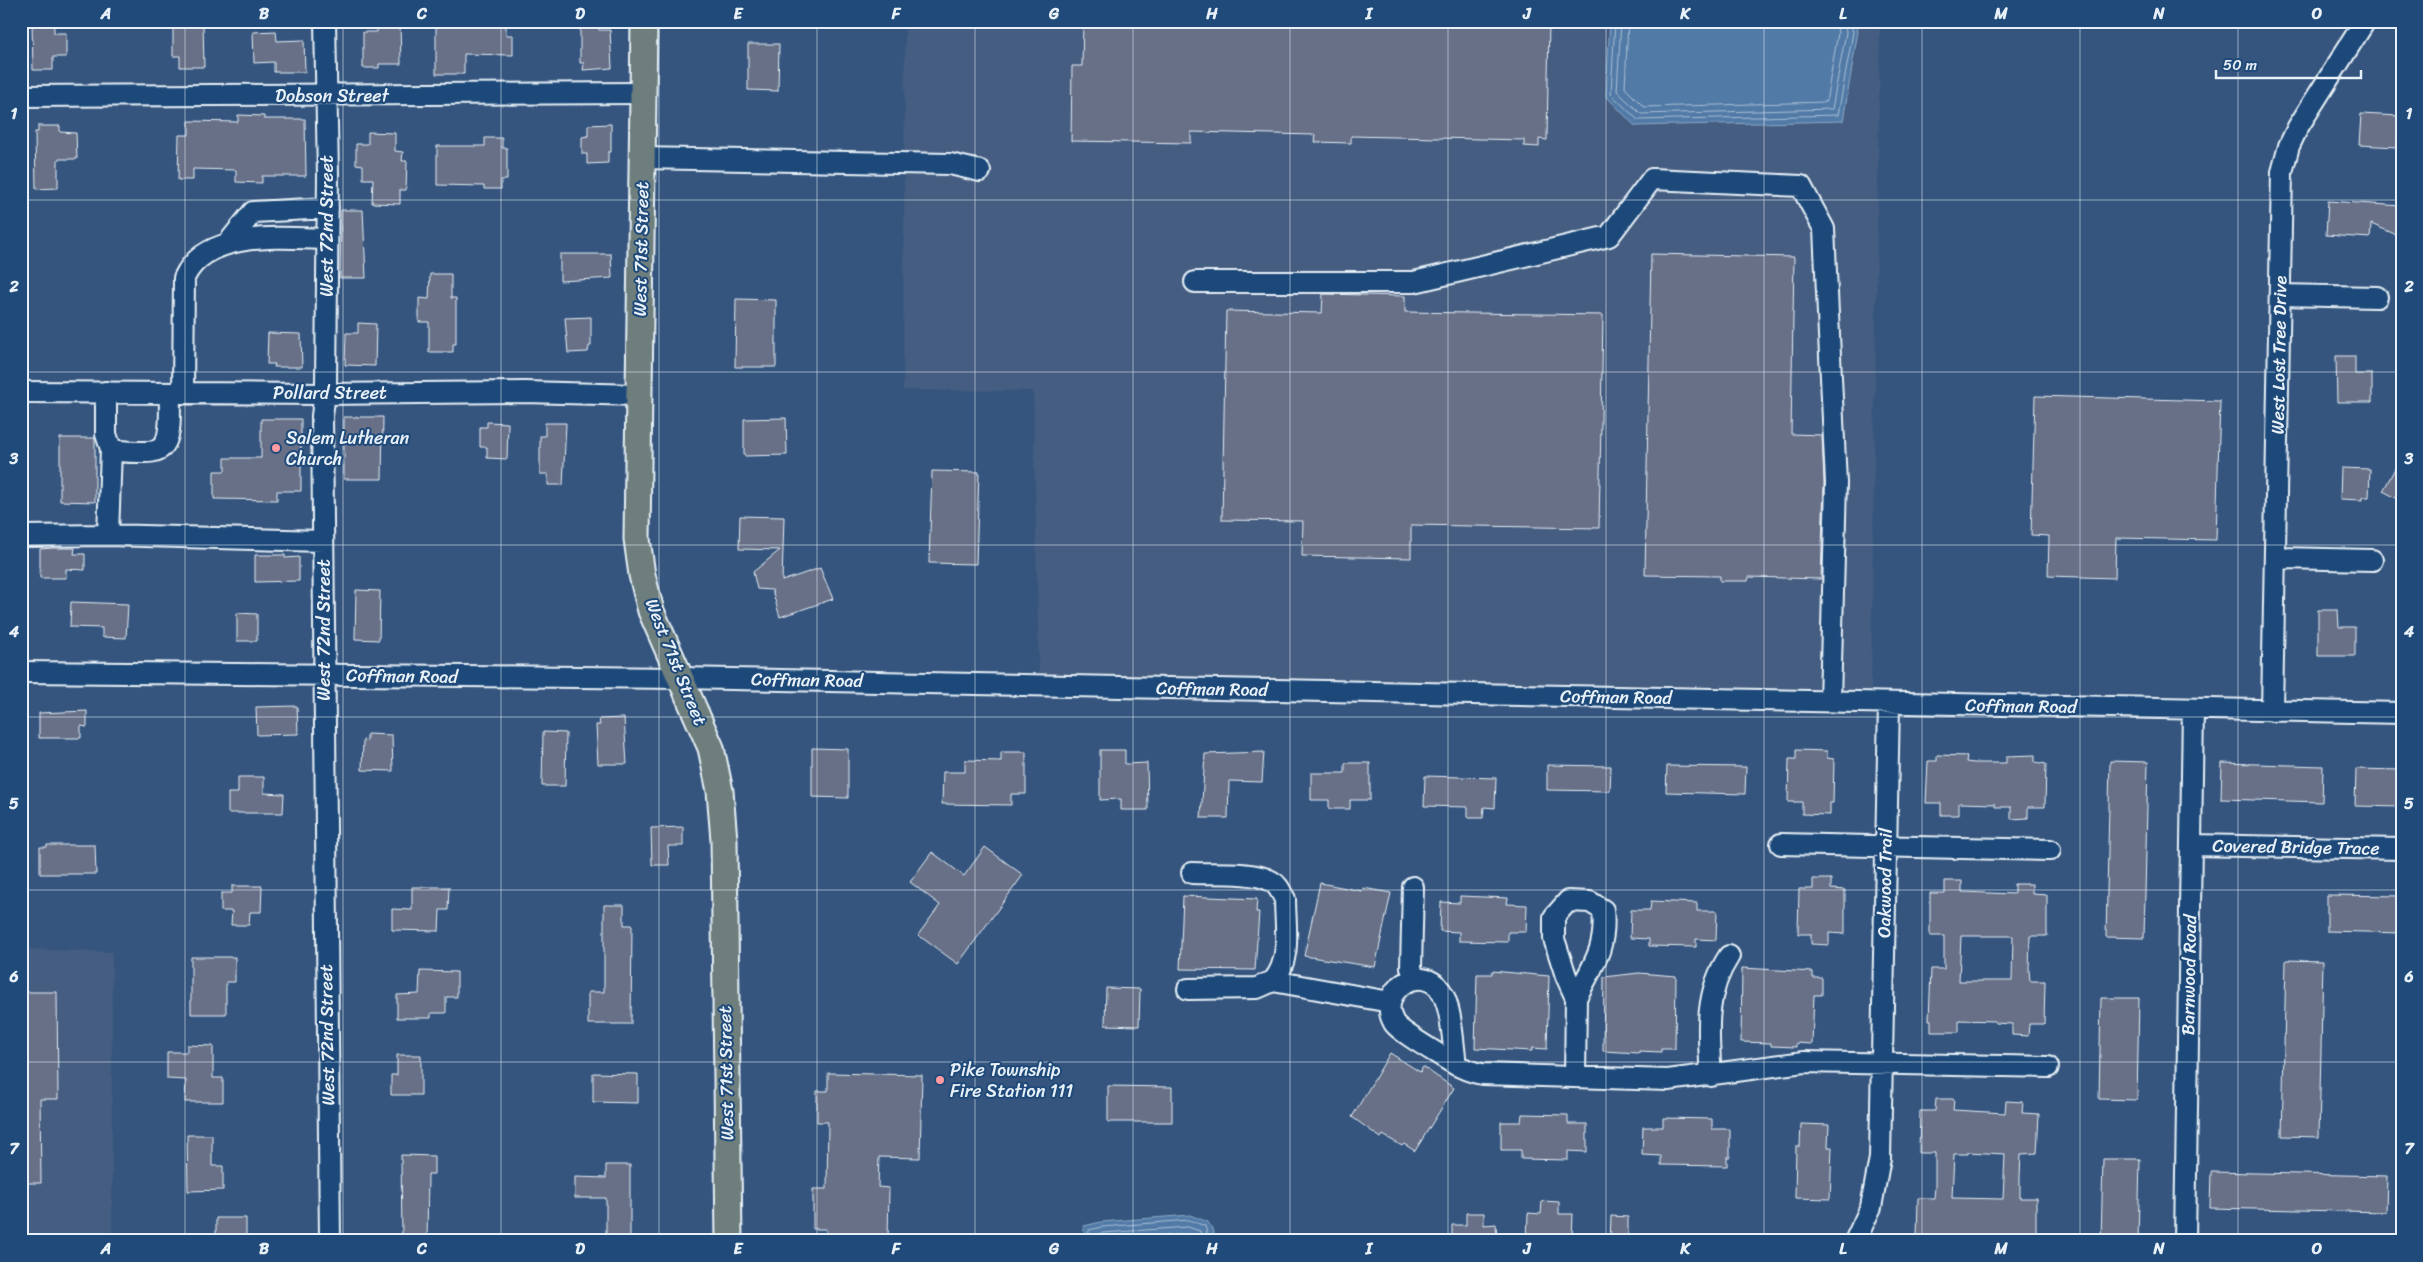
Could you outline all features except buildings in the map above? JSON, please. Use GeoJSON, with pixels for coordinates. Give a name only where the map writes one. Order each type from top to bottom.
{"type":"FeatureCollection","features":[{"type":"Feature","properties":{"kind":"main road","name":"West 71st Street"},"geometry":{"type":"LineString","coordinates":[[644,21],[636,521],[642,575],[652,611],[711,748],[720,791],[724,840],[729,1241]]}},
{"type":"Feature","properties":{"kind":"street","name":"West 72nd Street"},"geometry":{"type":"LineString","coordinates":[[325,21],[328,239],[322,416],[330,1240]]}},
{"type":"Feature","properties":{"kind":"street","name":"West Lost Tree Drive"},"geometry":{"type":"LineString","coordinates":[[2272,711],[2282,172],[2289,146],[2298,127],[2365,21]]}},
{"type":"Feature","properties":{"kind":"street","name":"Dobson Street"},"geometry":{"type":"LineString","coordinates":[[21,96],[643,93]]}},
{"type":"Feature","properties":{"kind":"street"},"geometry":{"type":"LineString","coordinates":[[642,158],[950,164],[980,171]]}},
{"type":"Feature","properties":{"kind":"street"},"geometry":{"type":"LineString","coordinates":[[1195,282],[1414,282],[1608,236],[1652,179],[1801,186],[1824,229],[1836,484],[1830,701]]}},
{"type":"Feature","properties":{"kind":"street"},"geometry":{"type":"LineString","coordinates":[[229,242],[253,212],[328,208]]}},
{"type":"Feature","properties":{"kind":"street"},"geometry":{"type":"LineString","coordinates":[[111,449],[119,452],[150,452],[161,449],[168,431],[176,393],[184,278],[188,269],[196,260],[229,242],[259,238],[328,239]]}},
{"type":"Feature","properties":{"kind":"street"},"geometry":{"type":"LineString","coordinates":[[2280,295],[2377,297]]}},
{"type":"Feature","properties":{"kind":"street","name":"Pollard Street"},"geometry":{"type":"LineString","coordinates":[[21,392],[324,394],[525,392],[638,395]]}},
{"type":"Feature","properties":{"kind":"street"},"geometry":{"type":"LineString","coordinates":[[106,392],[106,434],[111,449],[108,535]]}},
{"type":"Feature","properties":{"kind":"street"},"geometry":{"type":"LineString","coordinates":[[21,536],[108,535],[323,541]]}},
{"type":"Feature","properties":{"kind":"street"},"geometry":{"type":"LineString","coordinates":[[2275,558],[2372,560]]}},
{"type":"Feature","properties":{"kind":"street","name":"Coffman Road"},"geometry":{"type":"LineString","coordinates":[[21,672],[682,678],[2402,713]]}},
{"type":"Feature","properties":{"kind":"street","name":"Oakwood Trail"},"geometry":{"type":"LineString","coordinates":[[1856,1241],[1867,1219],[1876,1185],[1880,1158],[1889,703]]}},
{"type":"Feature","properties":{"kind":"street","name":"Barnwood Road"},"geometry":{"type":"LineString","coordinates":[[2185,1241],[2193,709]]}},
{"type":"Feature","properties":{"kind":"street"},"geometry":{"type":"LineString","coordinates":[[1781,844],[2050,850]]}},
{"type":"Feature","properties":{"kind":"street","name":"Covered Bridge Trace"},"geometry":{"type":"LineString","coordinates":[[2191,844],[2402,849]]}},
{"type":"Feature","properties":{"kind":"street"},"geometry":{"type":"LineString","coordinates":[[1188,988],[1257,988],[1274,981],[1284,967],[1286,955],[1286,899],[1282,891],[1273,882],[1257,876],[1192,873]]}},
{"type":"Feature","properties":{"kind":"street"},"geometry":{"type":"LineString","coordinates":[[1413,887],[1411,967],[1414,979]]}},
{"type":"Feature","properties":{"kind":"street"},"geometry":{"type":"LineString","coordinates":[[1711,1076],[1708,1009],[1713,986],[1729,956]]}},
{"type":"Feature","properties":{"kind":"street"},"geometry":{"type":"LineString","coordinates":[[1456,1065],[1447,1004],[1442,992],[1432,983],[1414,979],[1399,986],[1393,993],[1390,1002],[1390,1010],[1397,1026],[1456,1065],[1486,1074],[1668,1080],[1711,1076],[1795,1063],[2048,1067]]}},
{"type":"Feature","properties":{"kind":"street"},"geometry":{"type":"LineString","coordinates":[[1274,981],[1390,1002]]}},
{"type":"Feature","properties":{"kind":"street"},"geometry":{"type":"LineString","coordinates":[[1575,1078],[1576,998]]}},
{"type":"Feature","properties":{"kind":"shaded area"},"geometry":{"type":"Polygon","coordinates":[[[969,21],[1880,21],[1871,691],[1039,678],[1033,391],[903,390],[905,26],[968,25],[969,21]]]}},
{"type":"Feature","properties":{"kind":"shaded area"},"geometry":{"type":"Polygon","coordinates":[[[21,949],[112,952],[112,1241],[21,1241],[21,949]]]}},
{"type":"Feature","properties":{"kind":"water"},"geometry":{"type":"Polygon","coordinates":[[[1610,21],[1855,21],[1858,31],[1843,121],[1635,126],[1606,96],[1610,21]]]}},
{"type":"Feature","properties":{"kind":"water"},"geometry":{"type":"Polygon","coordinates":[[[1190,1215],[1208,1222],[1214,1232],[1214,1241],[1083,1241],[1084,1226],[1101,1222],[1190,1215]]]}},
{"type":"Feature","properties":{"kind":"place","name":"Salem Lutheran Church"},"geometry":{"type":"Point","coordinates":[276,448]}},
{"type":"Feature","properties":{"kind":"place","name":"Pike Township Fire Station 111"},"geometry":{"type":"Point","coordinates":[940,1080]}}]}
